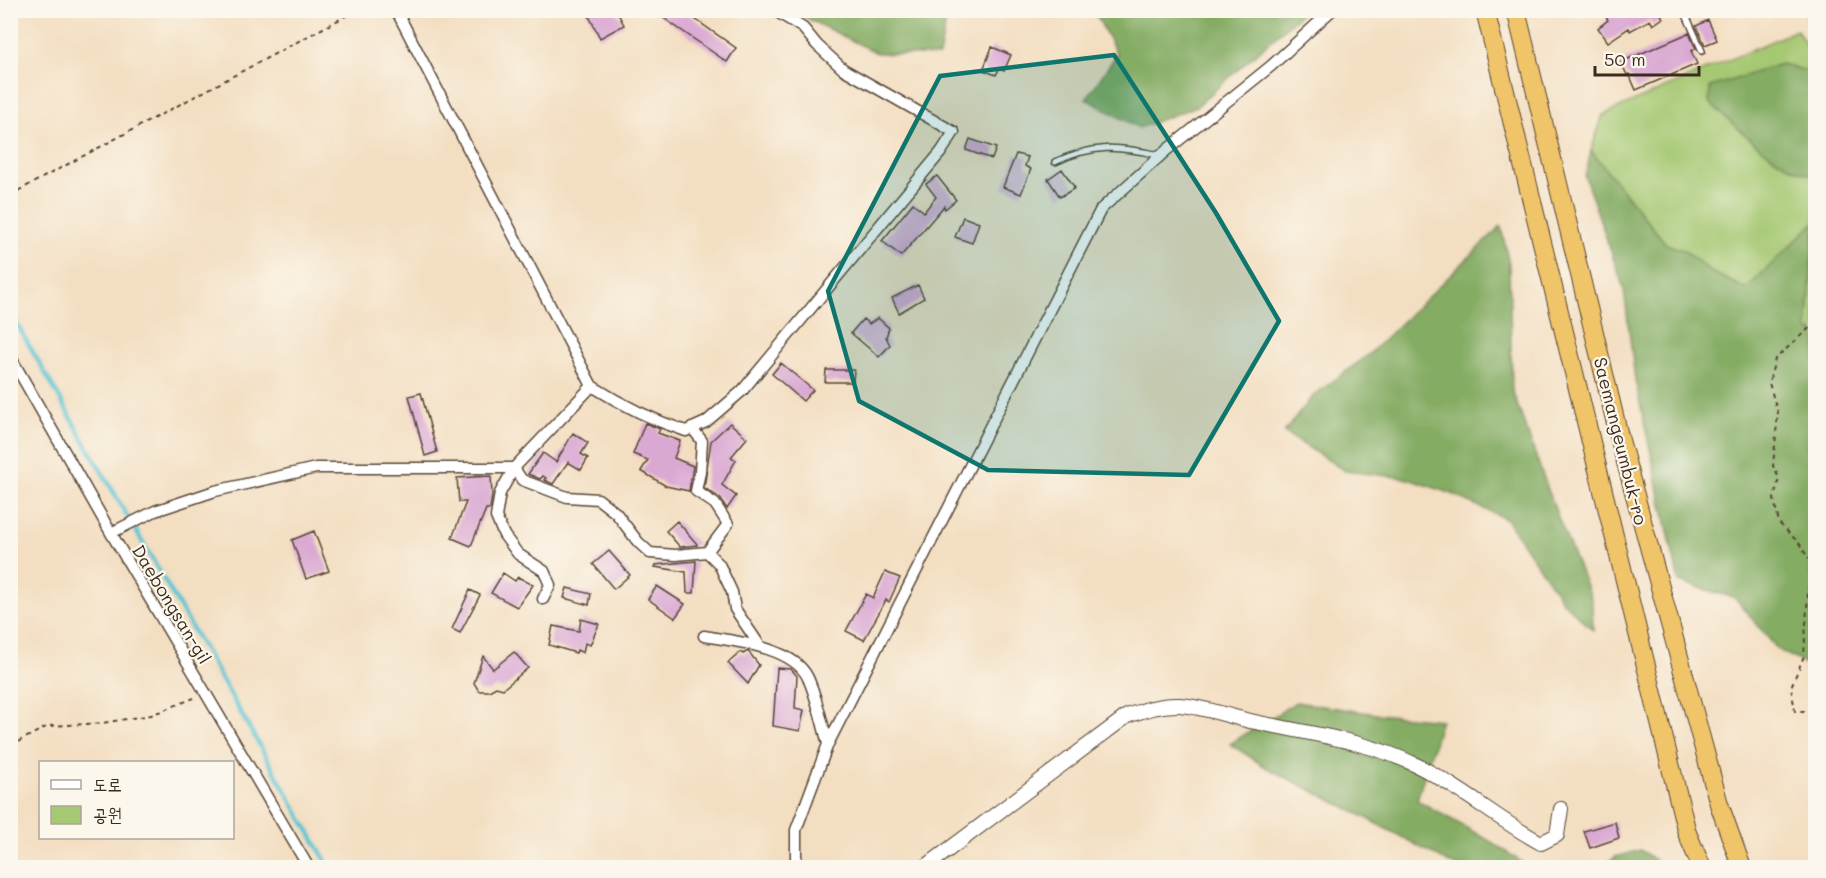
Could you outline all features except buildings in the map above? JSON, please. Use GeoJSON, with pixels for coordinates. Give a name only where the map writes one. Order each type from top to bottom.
{"type":"FeatureCollection","features":[{"type":"Feature","properties":{"kind":"highway","name":"Saemangeumbuk-ro"},"geometry":{"type":"LineString","coordinates":[[1485,10],[1687,833],[1702,867]]}},
{"type":"Feature","properties":{"kind":"highway","name":"Saemangeumbuk-ro"},"geometry":{"type":"LineString","coordinates":[[1516,10],[1623,451],[1719,804],[1742,867]]}},
{"type":"Feature","properties":{"kind":"street"},"geometry":{"type":"LineString","coordinates":[[396,10],[592,386],[615,401],[652,419],[687,431],[706,422],[742,392],[954,132],[843,69],[817,45],[803,28],[774,10]]}},
{"type":"Feature","properties":{"kind":"street"},"geometry":{"type":"LineString","coordinates":[[796,867],[796,830],[828,744],[1101,209],[1160,156],[1271,66],[1332,10]]}},
{"type":"Feature","properties":{"kind":"street","name":"Daebongsan-gil"},"geometry":{"type":"LineString","coordinates":[[10,356],[115,531],[206,694],[309,867]]}},
{"type":"Feature","properties":{"kind":"street"},"geometry":{"type":"LineString","coordinates":[[543,599],[550,585],[544,571],[518,554],[504,535],[496,517],[500,493],[514,468],[592,386]]}},
{"type":"Feature","properties":{"kind":"street"},"geometry":{"type":"LineString","coordinates":[[514,468],[522,480],[567,497],[598,499],[616,513],[638,542],[650,553],[676,555],[707,552],[728,524],[715,504],[696,491],[702,441],[692,428]]}},
{"type":"Feature","properties":{"kind":"street"},"geometry":{"type":"LineString","coordinates":[[115,531],[155,511],[215,490],[316,468],[514,468]]}},
{"type":"Feature","properties":{"kind":"street"},"geometry":{"type":"LineString","coordinates":[[707,552],[718,564],[732,592],[735,609],[760,646]]}},
{"type":"Feature","properties":{"kind":"street"},"geometry":{"type":"LineString","coordinates":[[704,636],[760,646],[793,661],[808,676],[828,744]]}},
{"type":"Feature","properties":{"kind":"street"},"geometry":{"type":"LineString","coordinates":[[924,867],[1126,716],[1152,707],[1179,705],[1205,710],[1296,731],[1334,737],[1385,752],[1418,766],[1516,830],[1541,843],[1557,835],[1561,809]]}},
{"type":"Feature","properties":{"kind":"lane"},"geometry":{"type":"LineString","coordinates":[[1686,10],[1686,15],[1702,51]]}},
{"type":"Feature","properties":{"kind":"lane"},"geometry":{"type":"LineString","coordinates":[[1055,162],[1076,152],[1106,147],[1131,149],[1160,156]]}},
{"type":"Feature","properties":{"kind":"path"},"geometry":{"type":"LineString","coordinates":[[10,195],[357,10]]}},
{"type":"Feature","properties":{"kind":"path"},"geometry":{"type":"LineString","coordinates":[[1805,10],[1815,31]]}},
{"type":"Feature","properties":{"kind":"path"},"geometry":{"type":"LineString","coordinates":[[1815,270],[1815,293]]}},
{"type":"Feature","properties":{"kind":"path"},"geometry":{"type":"LineString","coordinates":[[1815,322],[1774,358],[1769,383],[1778,413],[1773,466],[1779,478],[1774,499],[1779,523],[1799,543],[1810,561],[1804,656],[1791,687],[1795,711],[1815,711]]}},
{"type":"Feature","properties":{"kind":"path"},"geometry":{"type":"LineString","coordinates":[[10,747],[48,726],[102,723],[151,715],[206,694]]}},
{"type":"Feature","properties":{"kind":"highlighted area"},"geometry":{"type":"Polygon","coordinates":[[[1114,55],[1216,213],[1279,321],[1189,475],[988,470],[859,401],[828,291],[940,76],[1114,55]]]}},
{"type":"Feature","properties":{"kind":"green space"},"geometry":{"type":"Polygon","coordinates":[[[792,11],[948,11],[939,56],[877,53],[792,11]]]}},
{"type":"Feature","properties":{"kind":"green space"},"geometry":{"type":"Polygon","coordinates":[[[1094,11],[1304,11],[1197,106],[1139,128],[1086,99],[1117,54],[1094,11]]]}},
{"type":"Feature","properties":{"kind":"green space"},"geometry":{"type":"Polygon","coordinates":[[[1797,30],[1815,61],[1815,73],[1780,64],[1709,102],[1772,156],[1786,165],[1815,175],[1815,222],[1746,290],[1711,272],[1685,251],[1666,244],[1591,151],[1603,115],[1797,30]]]}},
{"type":"Feature","properties":{"kind":"green space"},"geometry":{"type":"Polygon","coordinates":[[[1781,64],[1815,73],[1815,175],[1786,165],[1772,156],[1709,102],[1710,87],[1781,64]]]}},
{"type":"Feature","properties":{"kind":"green space"},"geometry":{"type":"Polygon","coordinates":[[[1591,151],[1666,244],[1685,251],[1711,272],[1746,289],[1815,222],[1807,329],[1816,334],[1815,669],[1778,650],[1735,598],[1679,582],[1635,380],[1624,289],[1585,177],[1591,151]]]}},
{"type":"Feature","properties":{"kind":"green space"},"geometry":{"type":"Polygon","coordinates":[[[1501,226],[1509,264],[1512,390],[1559,520],[1592,600],[1593,630],[1563,602],[1506,519],[1450,493],[1405,478],[1345,471],[1284,432],[1313,396],[1368,355],[1501,226]]]}},
{"type":"Feature","properties":{"kind":"green space"},"geometry":{"type":"Polygon","coordinates":[[[1815,227],[1815,334],[1807,329],[1815,227]]]}},
{"type":"Feature","properties":{"kind":"green space"},"geometry":{"type":"Polygon","coordinates":[[[1296,702],[1377,714],[1441,720],[1417,800],[1493,843],[1529,867],[1457,867],[1267,768],[1230,744],[1296,702]]]}},
{"type":"Feature","properties":{"kind":"green space"},"geometry":{"type":"Polygon","coordinates":[[[1640,850],[1666,867],[1602,867],[1615,857],[1640,850]]]}},
{"type":"Feature","properties":{"kind":"waterway"},"geometry":{"type":"LineString","coordinates":[[10,312],[330,868]]}},
{"type":"Feature","properties":{"kind":"waterway"},"geometry":{"type":"LineString","coordinates":[[292,868],[298,865]]}}]}
